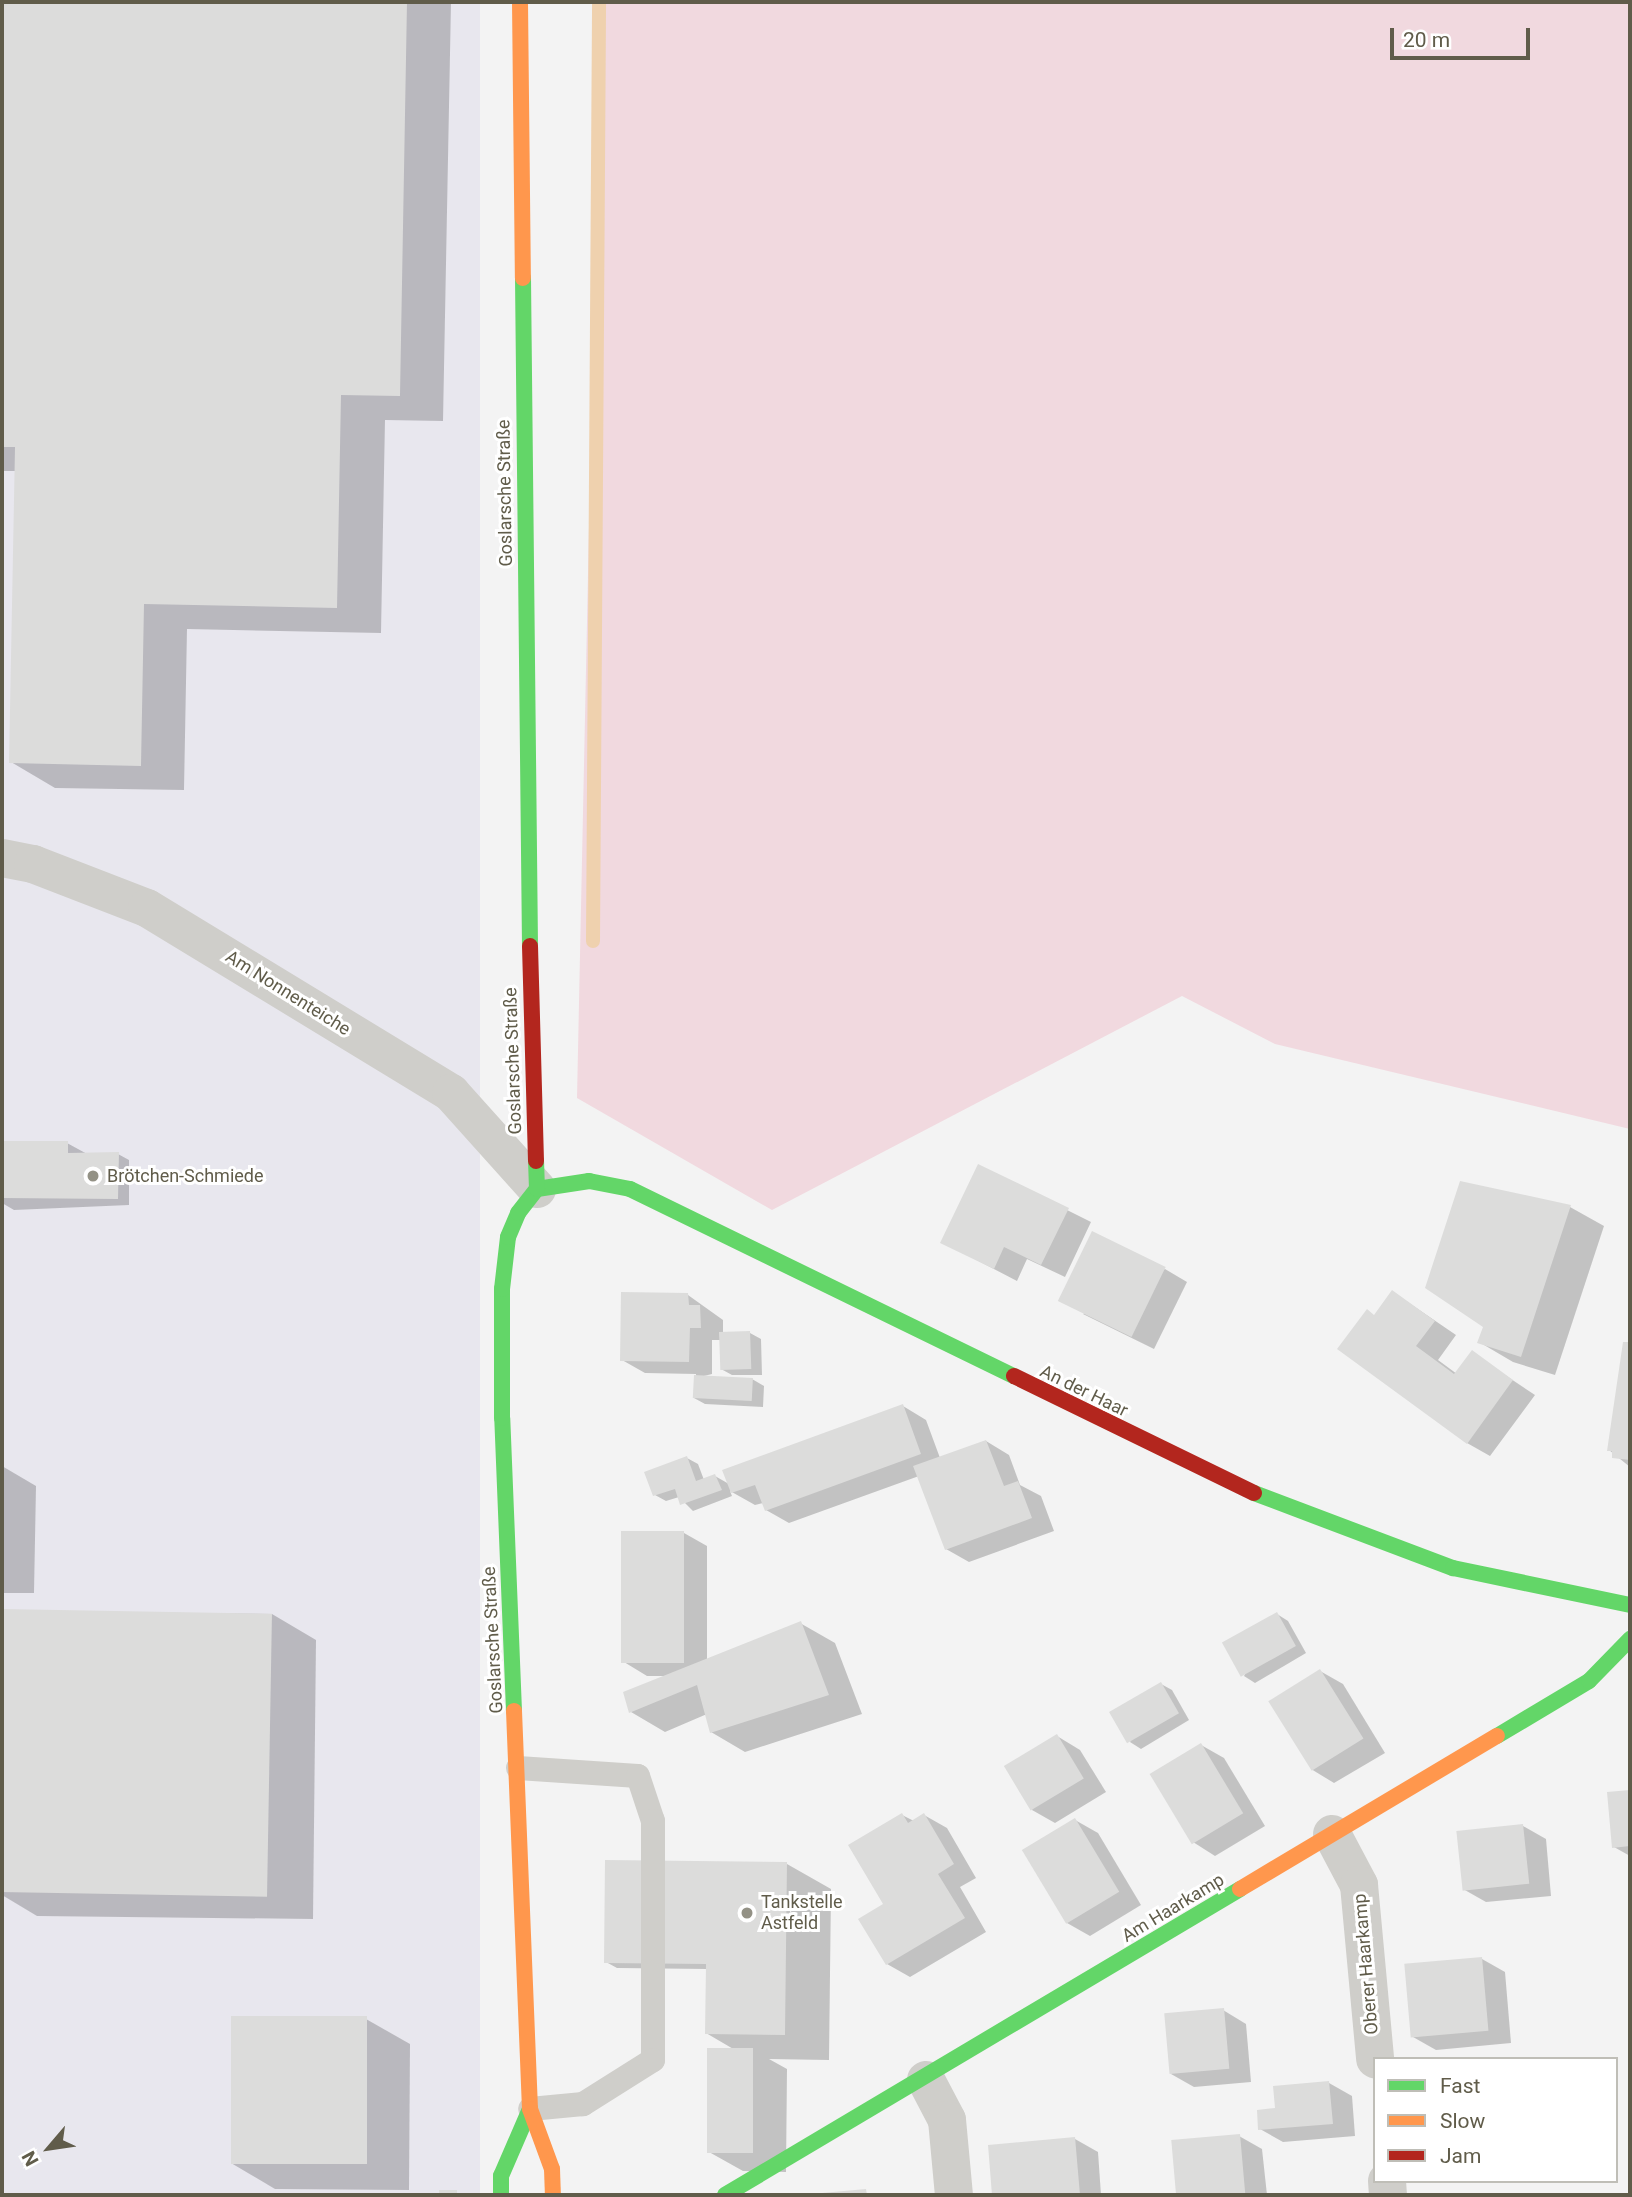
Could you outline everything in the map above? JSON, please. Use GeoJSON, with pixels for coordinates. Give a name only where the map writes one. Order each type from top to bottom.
{"type":"FeatureCollection","features":[{"type":"Feature","properties":{"kind":"street","name":"Goslarsche Straße"},"geometry":{"type":"LineString","coordinates":[[520,2],[531,1047],[537,1189],[518,1213],[508,1237],[502,1289],[502,1418],[530,2109],[552,2169],[553,2195]]}},
{"type":"Feature","properties":{"kind":"street","name":"Am Nonnenteiche"},"geometry":{"type":"LineString","coordinates":[[2,858],[33,864],[146,908],[440,1086],[537,1189]]}},
{"type":"Feature","properties":{"kind":"street","name":"An der Haar"},"geometry":{"type":"LineString","coordinates":[[537,1189],[589,1181],[630,1189],[1267,1499],[1453,1568],[1630,1605]]}},
{"type":"Feature","properties":{"kind":"street","name":"Am Haarkamp"},"geometry":{"type":"LineString","coordinates":[[725,2195],[926,2080],[1589,1681],[1630,1639]]}},
{"type":"Feature","properties":{"kind":"street","name":"Oberer Haarkamp"},"geometry":{"type":"LineString","coordinates":[[1332,1834],[1359,1885],[1375,2057]]}},
{"type":"Feature","properties":{"kind":"street"},"geometry":{"type":"LineString","coordinates":[[926,2080],[947,2120],[954,2195]]}},
{"type":"Feature","properties":{"kind":"street","name":"Goslarsche Straße"},"geometry":{"type":"LineString","coordinates":[[502,2195],[501,2176],[530,2109]]}},
{"type":"Feature","properties":{"kind":"lane"},"geometry":{"type":"LineString","coordinates":[[518,1768],[638,1776],[653,1821],[653,2060],[583,2104],[530,2109]]}},
{"type":"Feature","properties":{"kind":"shaded area"},"geometry":{"type":"Polygon","coordinates":[[[2,2],[480,2],[480,2195],[2,2195],[2,2]]]}},
{"type":"Feature","properties":{"kind":"shaded area"},"geometry":{"type":"Polygon","coordinates":[[[600,2],[1630,2],[1630,1129],[1275,1044],[1182,996],[772,1210],[577,1098],[600,2]]]}},
{"type":"Feature","properties":{"kind":"building"},"geometry":{"type":"Polygon","coordinates":[[[2,2],[407,2],[400,396],[341,395],[337,608],[144,604],[141,766],[9,763],[15,447],[2,447],[2,2]]]}},
{"type":"Feature","properties":{"kind":"building"},"geometry":{"type":"Polygon","coordinates":[[[2,1141],[68,1141],[68,1153],[119,1152],[118,1199],[2,1198],[2,1141]]]}},
{"type":"Feature","properties":{"kind":"building"},"geometry":{"type":"Polygon","coordinates":[[[978,1164],[1069,1208],[1041,1265],[1004,1247],[994,1269],[940,1243],[978,1164]]]}},
{"type":"Feature","properties":{"kind":"building"},"geometry":{"type":"Polygon","coordinates":[[[1460,1181],[1571,1205],[1521,1357],[1477,1343],[1483,1327],[1425,1288],[1460,1181]]]}},
{"type":"Feature","properties":{"kind":"building"},"geometry":{"type":"Polygon","coordinates":[[[1092,1231],[1166,1267],[1132,1337],[1058,1301],[1092,1231]]]}},
{"type":"Feature","properties":{"kind":"building"},"geometry":{"type":"Polygon","coordinates":[[[1392,1290],[1435,1321],[1416,1346],[1454,1374],[1472,1350],[1513,1380],[1467,1444],[1337,1349],[1367,1309],[1374,1315],[1392,1290]]]}},
{"type":"Feature","properties":{"kind":"building"},"geometry":{"type":"Polygon","coordinates":[[[621,1292],[688,1293],[689,1305],[700,1305],[701,1328],[690,1328],[689,1362],[620,1361],[621,1292]]]}},
{"type":"Feature","properties":{"kind":"building"},"geometry":{"type":"Polygon","coordinates":[[[750,1331],[751,1369],[720,1370],[719,1332],[750,1331]]]}},
{"type":"Feature","properties":{"kind":"building"},"geometry":{"type":"Polygon","coordinates":[[[1623,1342],[1630,1342],[1630,1460],[1612,1458],[1612,1451],[1607,1451],[1623,1342]]]}},
{"type":"Feature","properties":{"kind":"building"},"geometry":{"type":"Polygon","coordinates":[[[694,1375],[753,1378],[752,1401],[693,1398],[694,1375]]]}},
{"type":"Feature","properties":{"kind":"building"},"geometry":{"type":"Polygon","coordinates":[[[903,1404],[921,1454],[765,1511],[755,1485],[731,1493],[722,1470],[903,1404]]]}},
{"type":"Feature","properties":{"kind":"building"},"geometry":{"type":"Polygon","coordinates":[[[986,1440],[1004,1486],[1018,1481],[1032,1518],[945,1550],[913,1466],[986,1440]]]}},
{"type":"Feature","properties":{"kind":"building"},"geometry":{"type":"Polygon","coordinates":[[[687,1456],[696,1481],[715,1474],[722,1490],[680,1505],[675,1489],[653,1496],[644,1472],[687,1456]]]}},
{"type":"Feature","properties":{"kind":"building"},"geometry":{"type":"Polygon","coordinates":[[[621,1531],[684,1531],[684,1663],[621,1663],[621,1531]]]}},
{"type":"Feature","properties":{"kind":"building"},"geometry":{"type":"Polygon","coordinates":[[[2,1609],[272,1614],[267,1897],[2,1892],[2,1609]]]}},
{"type":"Feature","properties":{"kind":"building"},"geometry":{"type":"Polygon","coordinates":[[[1277,1612],[1296,1646],[1241,1677],[1222,1643],[1277,1612]]]}},
{"type":"Feature","properties":{"kind":"building"},"geometry":{"type":"Polygon","coordinates":[[[801,1621],[829,1695],[710,1733],[697,1685],[629,1713],[623,1692],[801,1621]]]}},
{"type":"Feature","properties":{"kind":"building"},"geometry":{"type":"Polygon","coordinates":[[[1320,1669],[1363,1739],[1312,1771],[1268,1701],[1320,1669]]]}},
{"type":"Feature","properties":{"kind":"building"},"geometry":{"type":"Polygon","coordinates":[[[1161,1682],[1179,1713],[1127,1743],[1109,1712],[1161,1682]]]}},
{"type":"Feature","properties":{"kind":"building"},"geometry":{"type":"Polygon","coordinates":[[[1057,1734],[1084,1779],[1031,1811],[1004,1766],[1057,1734]]]}},
{"type":"Feature","properties":{"kind":"building"},"geometry":{"type":"Polygon","coordinates":[[[1201,1743],[1243,1813],[1192,1844],[1150,1774],[1201,1743]]]}},
{"type":"Feature","properties":{"kind":"building"},"geometry":{"type":"Polygon","coordinates":[[[1630,1790],[1630,1846],[1612,1848],[1607,1792],[1630,1790]]]}},
{"type":"Feature","properties":{"kind":"building"},"geometry":{"type":"Polygon","coordinates":[[[902,1813],[908,1823],[924,1813],[954,1864],[938,1874],[965,1918],[886,1965],[858,1919],[883,1904],[848,1845],[902,1813]]]}},
{"type":"Feature","properties":{"kind":"building"},"geometry":{"type":"Polygon","coordinates":[[[1075,1818],[1119,1892],[1066,1924],[1022,1850],[1075,1818]]]}},
{"type":"Feature","properties":{"kind":"building"},"geometry":{"type":"Polygon","coordinates":[[[1523,1824],[1529,1884],[1463,1891],[1456,1831],[1523,1824]]]}},
{"type":"Feature","properties":{"kind":"building"},"geometry":{"type":"Polygon","coordinates":[[[605,1860],[787,1862],[785,2035],[705,2034],[706,1964],[604,1963],[605,1860]]]}},
{"type":"Feature","properties":{"kind":"building"},"geometry":{"type":"Polygon","coordinates":[[[1482,1957],[1488,2031],[1411,2038],[1404,1964],[1482,1957]]]}},
{"type":"Feature","properties":{"kind":"building"},"geometry":{"type":"Polygon","coordinates":[[[1224,2008],[1229,2069],[1170,2074],[1164,2013],[1224,2008]]]}},
{"type":"Feature","properties":{"kind":"building"},"geometry":{"type":"Polygon","coordinates":[[[231,2016],[367,2016],[367,2164],[231,2164],[231,2016]]]}},
{"type":"Feature","properties":{"kind":"building"},"geometry":{"type":"Polygon","coordinates":[[[707,2048],[753,2048],[753,2153],[707,2153],[707,2048]]]}},
{"type":"Feature","properties":{"kind":"building"},"geometry":{"type":"Polygon","coordinates":[[[1329,2081],[1333,2124],[1258,2130],[1257,2110],[1275,2108],[1273,2086],[1329,2081]]]}},
{"type":"Feature","properties":{"kind":"building"},"geometry":{"type":"Polygon","coordinates":[[[1240,2134],[1245,2195],[1176,2195],[1171,2140],[1240,2134]]]}},
{"type":"Feature","properties":{"kind":"building"},"geometry":{"type":"Polygon","coordinates":[[[1075,2137],[1080,2195],[992,2195],[988,2145],[1075,2137]]]}},
{"type":"Feature","properties":{"kind":"building"},"geometry":{"type":"Polygon","coordinates":[[[866,2189],[867,2195],[822,2193],[866,2189]]]}},
{"type":"Feature","properties":{"kind":"building"},"geometry":{"type":"Polygon","coordinates":[[[439,2190],[457,2190],[457,2195],[439,2195],[439,2190]]]}},
{"type":"Feature","properties":{"kind":"waterway"},"geometry":{"type":"LineString","coordinates":[[593,941],[599,2]]}},
{"type":"Feature","properties":{"kind":"traffic: fast"},"geometry":{"type":"LineString","coordinates":[[523,278],[530,946]]}},
{"type":"Feature","properties":{"kind":"traffic: fast"},"geometry":{"type":"LineString","coordinates":[[514,1711],[502,1418],[502,1289],[508,1237],[518,1213],[537,1189],[536,1161]]}},
{"type":"Feature","properties":{"kind":"traffic: fast"},"geometry":{"type":"LineString","coordinates":[[537,1189],[589,1181],[630,1189],[1014,1376]]}},
{"type":"Feature","properties":{"kind":"traffic: fast"},"geometry":{"type":"LineString","coordinates":[[1254,1493],[1453,1568],[1630,1605]]}},
{"type":"Feature","properties":{"kind":"traffic: fast"},"geometry":{"type":"LineString","coordinates":[[1497,1736],[1589,1681],[1630,1639]]}},
{"type":"Feature","properties":{"kind":"traffic: fast"},"geometry":{"type":"LineString","coordinates":[[725,2195],[1240,1889]]}},
{"type":"Feature","properties":{"kind":"traffic: fast"},"geometry":{"type":"LineString","coordinates":[[501,2195],[501,2176],[530,2109]]}},
{"type":"Feature","properties":{"kind":"traffic: slow"},"geometry":{"type":"LineString","coordinates":[[520,2],[523,278]]}},
{"type":"Feature","properties":{"kind":"traffic: slow"},"geometry":{"type":"LineString","coordinates":[[514,1711],[530,2109],[552,2169],[553,2195]]}},
{"type":"Feature","properties":{"kind":"traffic: slow"},"geometry":{"type":"LineString","coordinates":[[1240,1889],[1497,1736]]}},
{"type":"Feature","properties":{"kind":"traffic: jam"},"geometry":{"type":"LineString","coordinates":[[530,946],[536,1161]]}},
{"type":"Feature","properties":{"kind":"traffic: jam"},"geometry":{"type":"LineString","coordinates":[[1014,1376],[1254,1493]]}},
{"type":"Feature","properties":{"kind":"place","name":"Brötchen-Schmiede"},"geometry":{"type":"Point","coordinates":[93,1176]}},
{"type":"Feature","properties":{"kind":"place","name":"Tankstelle Astfeld"},"geometry":{"type":"Point","coordinates":[747,1913]}}]}
